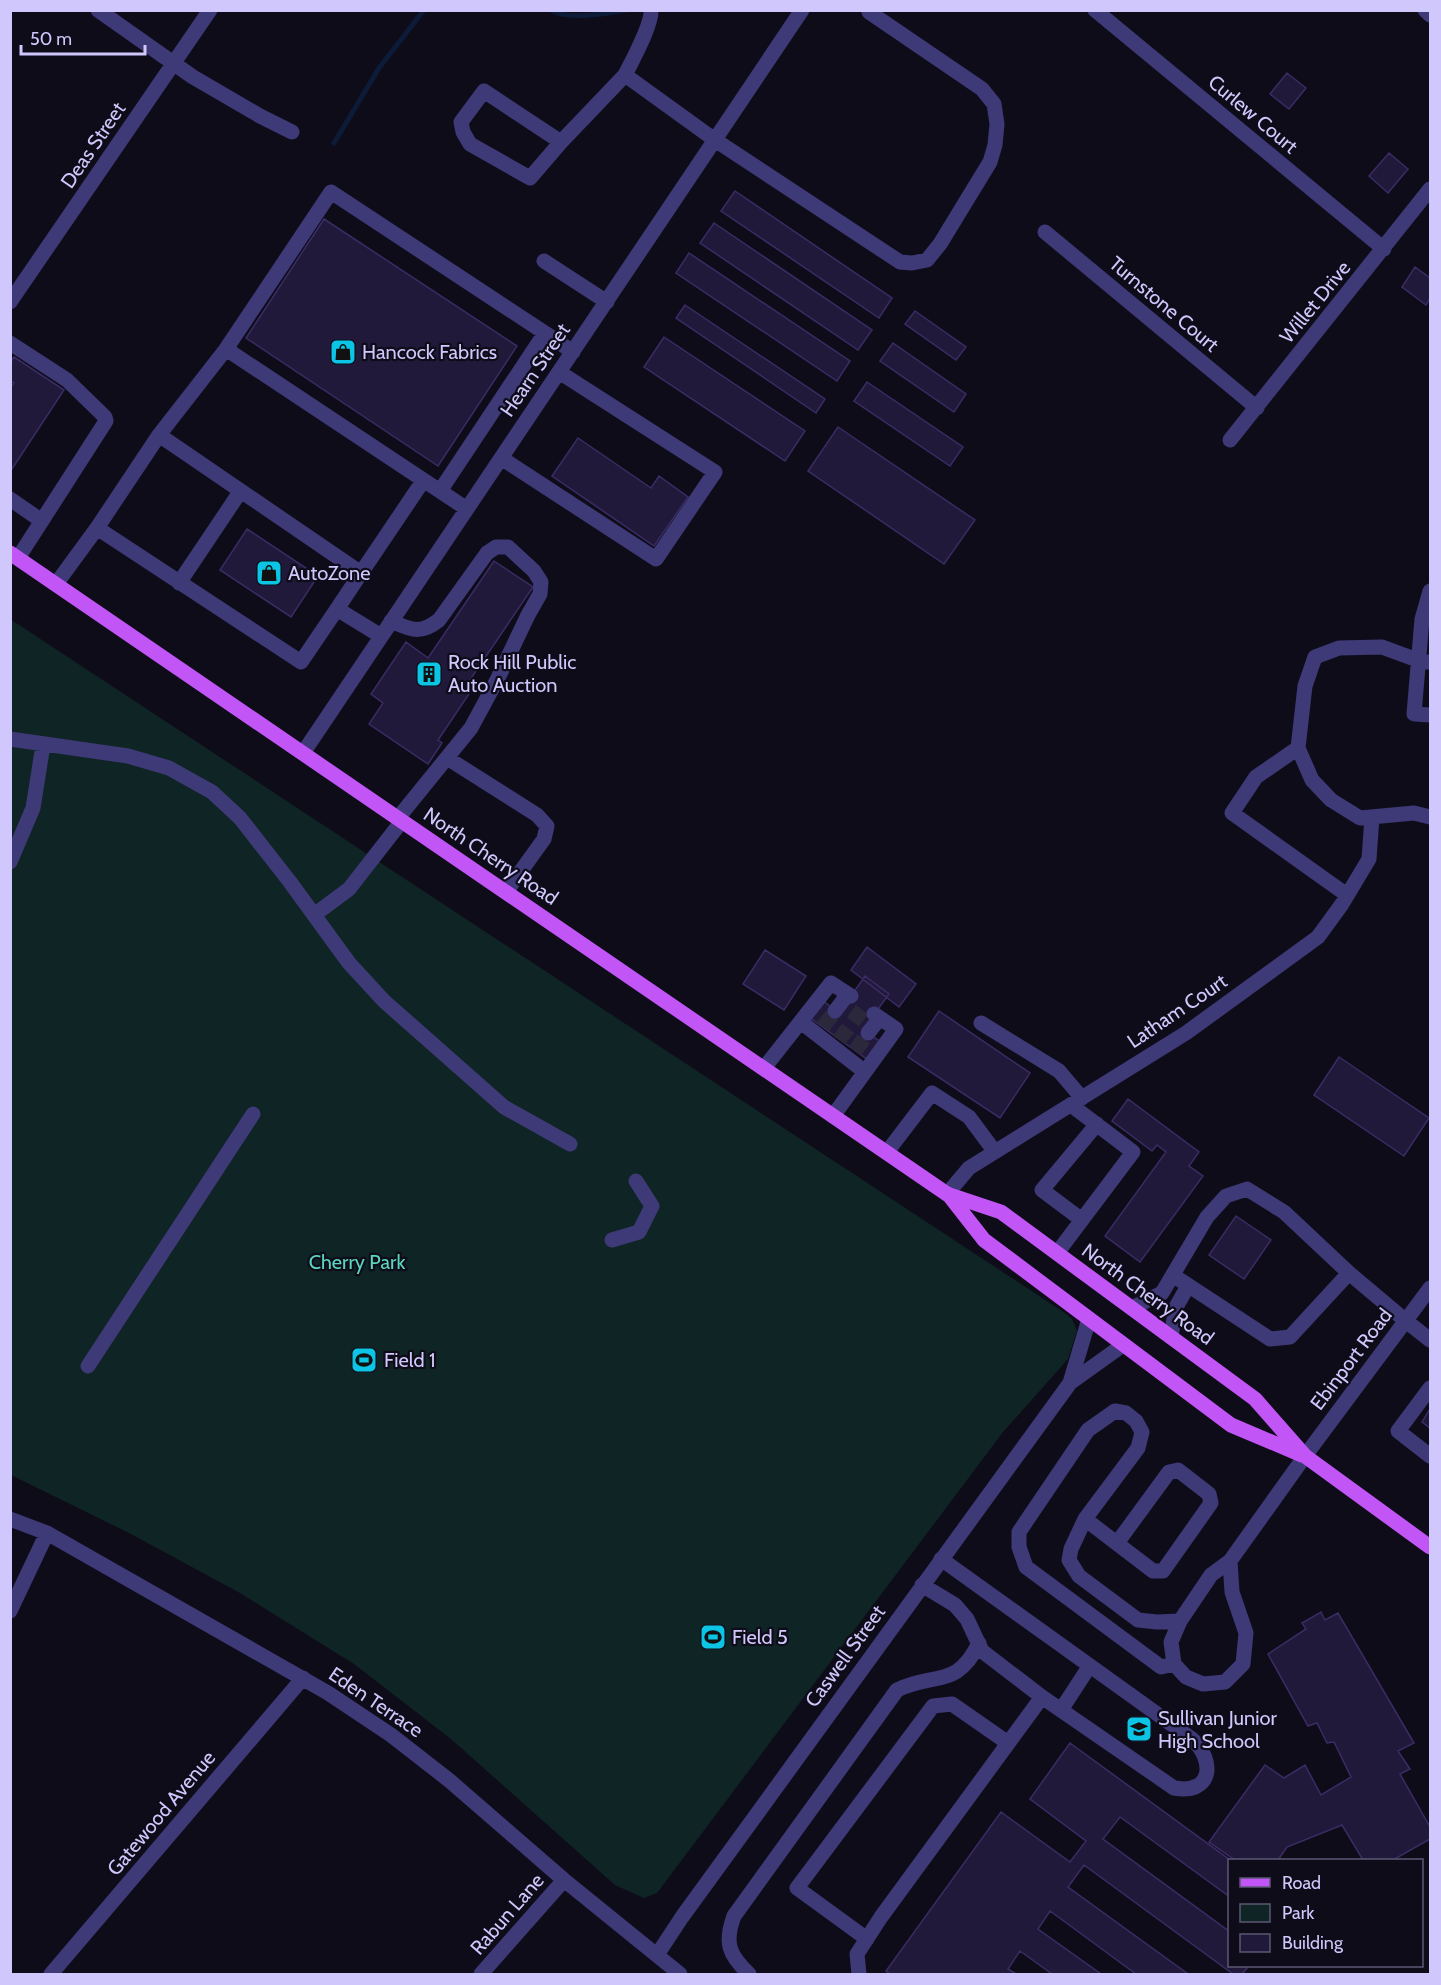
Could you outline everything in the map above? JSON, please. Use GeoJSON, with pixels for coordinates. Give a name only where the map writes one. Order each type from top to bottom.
{"type":"FeatureCollection","features":[{"type":"Feature","properties":{"kind":"main road","name":"North Cherry Road"},"geometry":{"type":"LineString","coordinates":[[14,556],[947,1194],[984,1240],[1231,1425],[1305,1456]]}},
{"type":"Feature","properties":{"kind":"main road","name":"North Cherry Road"},"geometry":{"type":"LineString","coordinates":[[947,1194],[1001,1212],[1255,1399],[1305,1456],[1431,1547]]}},
{"type":"Feature","properties":{"kind":"street"},"geometry":{"type":"LineString","coordinates":[[98,10],[183,71],[292,132]]}},
{"type":"Feature","properties":{"kind":"street","name":"Deas Street"},"geometry":{"type":"LineString","coordinates":[[10,303],[210,10]]}},
{"type":"Feature","properties":{"kind":"street"},"geometry":{"type":"LineString","coordinates":[[561,142],[484,91],[461,122],[470,144],[530,178],[625,75],[644,35],[651,10]]}},
{"type":"Feature","properties":{"kind":"street","name":"Hearn Street"},"geometry":{"type":"LineString","coordinates":[[303,753],[802,10]]}},
{"type":"Feature","properties":{"kind":"street","name":"Curlew Court"},"geometry":{"type":"LineString","coordinates":[[1095,10],[1384,249]]}},
{"type":"Feature","properties":{"kind":"street"},"geometry":{"type":"LineString","coordinates":[[1425,10],[1431,15]]}},
{"type":"Feature","properties":{"kind":"street"},"geometry":{"type":"LineString","coordinates":[[625,75],[715,140],[900,262],[912,263],[927,260],[940,244],[990,162],[995,145],[997,124],[994,104],[982,89],[868,12]]}},
{"type":"Feature","properties":{"kind":"street","name":"Willet Drive"},"geometry":{"type":"LineString","coordinates":[[1230,440],[1431,189]]}},
{"type":"Feature","properties":{"kind":"street"},"geometry":{"type":"LineString","coordinates":[[56,584],[97,528],[159,435],[226,349],[332,192],[573,352]]}},
{"type":"Feature","properties":{"kind":"street","name":"Turnstone Court"},"geometry":{"type":"LineString","coordinates":[[1045,232],[1257,408]]}},
{"type":"Feature","properties":{"kind":"street"},"geometry":{"type":"LineString","coordinates":[[544,261],[607,302]]}},
{"type":"Feature","properties":{"kind":"street"},"geometry":{"type":"LineString","coordinates":[[440,491],[545,333]]}},
{"type":"Feature","properties":{"kind":"street"},"geometry":{"type":"LineString","coordinates":[[11,344],[66,380],[105,417],[106,421],[42,521],[14,556]]}},
{"type":"Feature","properties":{"kind":"street"},"geometry":{"type":"LineString","coordinates":[[226,349],[467,508]]}},
{"type":"Feature","properties":{"kind":"street"},"geometry":{"type":"LineString","coordinates":[[501,458],[656,559],[715,472],[559,372]]}},
{"type":"Feature","properties":{"kind":"street"},"geometry":{"type":"LineString","coordinates":[[159,435],[361,573]]}},
{"type":"Feature","properties":{"kind":"street"},"geometry":{"type":"LineString","coordinates":[[97,528],[301,662],[423,481]]}},
{"type":"Feature","properties":{"kind":"street"},"geometry":{"type":"LineString","coordinates":[[178,583],[240,492]]}},
{"type":"Feature","properties":{"kind":"street"},"geometry":{"type":"LineString","coordinates":[[10,499],[42,521]]}},
{"type":"Feature","properties":{"kind":"street"},"geometry":{"type":"LineString","coordinates":[[315,915],[349,890],[400,819],[471,728],[540,594],[541,582],[534,571],[508,547],[496,547],[487,553],[439,620],[429,628],[413,631],[391,621]]}},
{"type":"Feature","properties":{"kind":"street"},"geometry":{"type":"LineString","coordinates":[[1431,591],[1422,619],[1426,638],[1425,661],[1414,714],[1431,715]]}},
{"type":"Feature","properties":{"kind":"street"},"geometry":{"type":"LineString","coordinates":[[337,609],[381,636]]}},
{"type":"Feature","properties":{"kind":"street"},"geometry":{"type":"LineString","coordinates":[[1425,661],[1382,647],[1339,648],[1315,657],[1305,686],[1298,748],[1312,780],[1331,800],[1360,818],[1414,813],[1431,817]]}},
{"type":"Feature","properties":{"kind":"street"},"geometry":{"type":"LineString","coordinates":[[10,740],[128,756],[169,768],[212,792],[240,818],[349,963],[384,1001],[504,1107],[570,1144]]}},
{"type":"Feature","properties":{"kind":"street"},"geometry":{"type":"LineString","coordinates":[[10,862],[33,808],[43,745]]}},
{"type":"Feature","properties":{"kind":"street"},"geometry":{"type":"LineString","coordinates":[[1298,748],[1256,777],[1232,813],[1347,894]]}},
{"type":"Feature","properties":{"kind":"street"},"geometry":{"type":"LineString","coordinates":[[447,758],[537,815],[546,826],[544,839],[506,892]]}},
{"type":"Feature","properties":{"kind":"street","name":"Latham Court"},"geometry":{"type":"LineString","coordinates":[[947,1194],[969,1168],[1186,1034],[1318,937],[1369,860],[1372,817]]}},
{"type":"Feature","properties":{"kind":"street"},"geometry":{"type":"LineString","coordinates":[[764,1068],[831,983],[850,995],[835,1011]]}},
{"type":"Feature","properties":{"kind":"street"},"geometry":{"type":"LineString","coordinates":[[833,1116],[896,1029],[877,1016],[868,1033]]}},
{"type":"Feature","properties":{"kind":"street"},"geometry":{"type":"LineString","coordinates":[[801,1022],[820,1031],[852,1055],[865,1072]]}},
{"type":"Feature","properties":{"kind":"street"},"geometry":{"type":"LineString","coordinates":[[981,1023],[1059,1071],[1076,1101],[1096,1124],[1133,1152],[1057,1253]]}},
{"type":"Feature","properties":{"kind":"street"},"geometry":{"type":"LineString","coordinates":[[887,1152],[932,1093],[969,1118],[995,1152]]}},
{"type":"Feature","properties":{"kind":"street"},"geometry":{"type":"LineString","coordinates":[[87,1366],[253,1114]]}},
{"type":"Feature","properties":{"kind":"street"},"geometry":{"type":"LineString","coordinates":[[1082,1220],[1042,1190],[1096,1124]]}},
{"type":"Feature","properties":{"kind":"street"},"geometry":{"type":"LineString","coordinates":[[612,1240],[639,1232],[652,1206],[636,1181]]}},
{"type":"Feature","properties":{"kind":"street"},"geometry":{"type":"LineString","coordinates":[[1132,1308],[1162,1293],[1207,1217],[1226,1196],[1246,1189],[1284,1212],[1349,1272],[1431,1340]]}},
{"type":"Feature","properties":{"kind":"street"},"geometry":{"type":"LineString","coordinates":[[1174,1276],[1270,1339],[1290,1337],[1349,1272]]}},
{"type":"Feature","properties":{"kind":"street"},"geometry":{"type":"LineString","coordinates":[[1171,1336],[1176,1307],[1188,1286]]}},
{"type":"Feature","properties":{"kind":"street","name":"Ebinport Road"},"geometry":{"type":"LineString","coordinates":[[1174,1664],[1171,1642],[1180,1622],[1211,1575],[1230,1561],[1305,1456],[1431,1288]]}},
{"type":"Feature","properties":{"kind":"street","name":"Caswell Street"},"geometry":{"type":"LineString","coordinates":[[1070,1383],[1089,1319]]}},
{"type":"Feature","properties":{"kind":"street","name":"Caswell Street"},"geometry":{"type":"LineString","coordinates":[[657,1955],[941,1558],[1070,1383],[1124,1345]]}},
{"type":"Feature","properties":{"kind":"street"},"geometry":{"type":"LineString","coordinates":[[1431,1388],[1398,1431],[1431,1456]]}},
{"type":"Feature","properties":{"kind":"street"},"geometry":{"type":"LineString","coordinates":[[1180,1622],[1138,1620],[1079,1576],[1069,1560],[1071,1549],[1085,1519],[1138,1448],[1142,1432],[1136,1421],[1126,1413],[1114,1411],[1088,1430],[1019,1532],[1019,1547],[1026,1567],[1161,1667],[1174,1664],[1186,1677],[1203,1684],[1225,1682],[1243,1664],[1246,1633],[1232,1592],[1230,1561]]}},
{"type":"Feature","properties":{"kind":"street"},"geometry":{"type":"LineString","coordinates":[[1085,1519],[1153,1571],[1163,1571],[1211,1503],[1209,1494],[1178,1470],[1169,1472],[1118,1543]]}},
{"type":"Feature","properties":{"kind":"street","name":"Eden Terrace"},"geometry":{"type":"LineString","coordinates":[[10,1519],[47,1533],[303,1678],[391,1735],[450,1781],[564,1880],[680,1974]]}},
{"type":"Feature","properties":{"kind":"street"},"geometry":{"type":"LineString","coordinates":[[10,1611],[47,1533]]}},
{"type":"Feature","properties":{"kind":"street"},"geometry":{"type":"LineString","coordinates":[[922,1585],[955,1605],[967,1618],[982,1651],[1042,1697],[1174,1788],[1192,1789],[1199,1786],[1207,1765],[1206,1755],[1201,1747],[941,1558]]}},
{"type":"Feature","properties":{"kind":"street"},"geometry":{"type":"LineString","coordinates":[[749,1974],[730,1952],[728,1942],[734,1916],[897,1690],[911,1683],[951,1675],[963,1668],[973,1656],[979,1643]]}},
{"type":"Feature","properties":{"kind":"street"},"geometry":{"type":"LineString","coordinates":[[1061,1710],[1089,1667]]}},
{"type":"Feature","properties":{"kind":"street","name":"Gatewood Avenue"},"geometry":{"type":"LineString","coordinates":[[51,1974],[303,1678]]}},
{"type":"Feature","properties":{"kind":"street"},"geometry":{"type":"LineString","coordinates":[[859,1974],[857,1954],[1042,1697]]}},
{"type":"Feature","properties":{"kind":"street"},"geometry":{"type":"LineString","coordinates":[[867,1939],[797,1888],[933,1706],[952,1704],[1008,1743]]}},
{"type":"Feature","properties":{"kind":"street","name":"Rabun Lane"},"geometry":{"type":"LineString","coordinates":[[481,1974],[564,1880]]}},
{"type":"Feature","properties":{"kind":"green space","name":"Cherry Park"},"geometry":{"type":"Polygon","coordinates":[[[10,619],[1072,1319],[1077,1331],[1068,1359],[1003,1432],[657,1893],[644,1898],[615,1885],[451,1739],[354,1664],[240,1593],[129,1533],[11,1475],[10,619]]]}},
{"type":"Feature","properties":{"kind":"building"},"geometry":{"type":"Polygon","coordinates":[[[1287,73],[1306,88],[1289,109],[1270,94],[1287,73]]]}},
{"type":"Feature","properties":{"kind":"building"},"geometry":{"type":"Polygon","coordinates":[[[1389,153],[1408,169],[1388,193],[1369,176],[1389,153]]]}},
{"type":"Feature","properties":{"kind":"building"},"geometry":{"type":"Polygon","coordinates":[[[735,191],[892,298],[879,318],[721,211],[735,191]]]}},
{"type":"Feature","properties":{"kind":"building"},"geometry":{"type":"Polygon","coordinates":[[[324,219],[517,346],[438,466],[246,338],[324,219]]]}},
{"type":"Feature","properties":{"kind":"building"},"geometry":{"type":"Polygon","coordinates":[[[714,223],[872,330],[858,350],[700,243],[714,223]]]}},
{"type":"Feature","properties":{"kind":"building"},"geometry":{"type":"Polygon","coordinates":[[[689,253],[850,361],[837,381],[676,273],[689,253]]]}},
{"type":"Feature","properties":{"kind":"building"},"geometry":{"type":"Polygon","coordinates":[[[1415,267],[1430,278],[1430,298],[1426,305],[1402,287],[1415,267]]]}},
{"type":"Feature","properties":{"kind":"building"},"geometry":{"type":"Polygon","coordinates":[[[685,305],[825,399],[816,413],[676,318],[685,305]]]}},
{"type":"Feature","properties":{"kind":"building"},"geometry":{"type":"Polygon","coordinates":[[[915,311],[966,347],[956,360],[905,324],[915,311]]]}},
{"type":"Feature","properties":{"kind":"building"},"geometry":{"type":"Polygon","coordinates":[[[664,337],[805,431],[785,461],[644,367],[664,337]]]}},
{"type":"Feature","properties":{"kind":"building"},"geometry":{"type":"Polygon","coordinates":[[[893,343],[966,394],[954,412],[880,361],[893,343]]]}},
{"type":"Feature","properties":{"kind":"building"},"geometry":{"type":"Polygon","coordinates":[[[14,357],[64,390],[10,472],[10,388],[14,383],[10,381],[10,363],[14,357]]]}},
{"type":"Feature","properties":{"kind":"building"},"geometry":{"type":"Polygon","coordinates":[[[867,382],[963,447],[950,466],[854,401],[867,382]]]}},
{"type":"Feature","properties":{"kind":"building"},"geometry":{"type":"Polygon","coordinates":[[[838,427],[975,520],[944,564],[808,471],[838,427]]]}},
{"type":"Feature","properties":{"kind":"building"},"geometry":{"type":"Polygon","coordinates":[[[578,438],[651,488],[659,476],[688,497],[654,546],[552,476],[578,438]]]}},
{"type":"Feature","properties":{"kind":"building","name":"AutoZone"},"geometry":{"type":"Polygon","coordinates":[[[247,529],[318,576],[291,617],[220,570],[247,529]]]}},
{"type":"Feature","properties":{"kind":"building","name":"Rock Hill Public Auto Auction"},"geometry":{"type":"Polygon","coordinates":[[[494,561],[533,587],[463,690],[469,694],[438,740],[442,743],[428,764],[369,724],[383,703],[371,694],[406,642],[428,658],[494,561]]]}},
{"type":"Feature","properties":{"kind":"building"},"geometry":{"type":"Polygon","coordinates":[[[867,947],[916,984],[899,1007],[851,970],[867,947]]]}},
{"type":"Feature","properties":{"kind":"building"},"geometry":{"type":"Polygon","coordinates":[[[765,950],[806,976],[784,1010],[743,984],[765,950]]]}},
{"type":"Feature","properties":{"kind":"building"},"geometry":{"type":"Polygon","coordinates":[[[865,976],[889,994],[863,1030],[881,1042],[868,1060],[809,1017],[822,1000],[839,1013],[865,976]]]}},
{"type":"Feature","properties":{"kind":"building"},"geometry":{"type":"Polygon","coordinates":[[[939,1011],[1030,1073],[1000,1118],[908,1057],[939,1011]]]}},
{"type":"Feature","properties":{"kind":"building"},"geometry":{"type":"Polygon","coordinates":[[[1339,1057],[1429,1118],[1404,1156],[1314,1095],[1339,1057]]]}},
{"type":"Feature","properties":{"kind":"building"},"geometry":{"type":"Polygon","coordinates":[[[1128,1099],[1199,1152],[1189,1166],[1203,1176],[1140,1262],[1105,1236],[1166,1152],[1157,1145],[1152,1151],[1112,1121],[1128,1099]]]}},
{"type":"Feature","properties":{"kind":"building"},"geometry":{"type":"Polygon","coordinates":[[[1236,1216],[1271,1240],[1244,1279],[1209,1255],[1236,1216]]]}},
{"type":"Feature","properties":{"kind":"building"},"geometry":{"type":"Polygon","coordinates":[[[1430,1409],[1430,1428],[1422,1422],[1430,1409]]]}},
{"type":"Feature","properties":{"kind":"building"},"geometry":{"type":"Polygon","coordinates":[[[1321,1612],[1325,1620],[1338,1613],[1414,1743],[1398,1751],[1410,1769],[1400,1774],[1430,1827],[1430,1839],[1395,1859],[1362,1859],[1342,1825],[1287,1847],[1279,1859],[1234,1859],[1209,1842],[1265,1765],[1284,1778],[1305,1765],[1321,1795],[1351,1777],[1334,1742],[1327,1743],[1317,1723],[1308,1726],[1268,1654],[1306,1629],[1302,1623],[1321,1612]]]}},
{"type":"Feature","properties":{"kind":"building"},"geometry":{"type":"Polygon","coordinates":[[[1070,1743],[1229,1859],[1228,1896],[1120,1817],[1103,1839],[1228,1931],[1228,1967],[1248,1967],[1242,1974],[1233,1974],[1084,1865],[1068,1887],[1188,1974],[1136,1974],[1050,1911],[1038,1929],[1101,1974],[1052,1974],[1020,1951],[1008,1969],[1016,1974],[890,1974],[886,1971],[1001,1812],[1070,1862],[1086,1841],[1030,1799],[1070,1743]]]}},
{"type":"Feature","properties":{"kind":"waterway"},"geometry":{"type":"LineString","coordinates":[[334,143],[379,68],[424,10]]}},
{"type":"Feature","properties":{"kind":"waterway"},"geometry":{"type":"LineString","coordinates":[[551,10],[578,16],[628,10]]}},
{"type":"Feature","properties":{"kind":"tunnel"},"geometry":{"type":"LineString","coordinates":[[839,1040],[865,1006]]}},
{"type":"Feature","properties":{"kind":"tunnel"},"geometry":{"type":"LineString","coordinates":[[823,1027],[835,1011]]}},
{"type":"Feature","properties":{"kind":"tunnel"},"geometry":{"type":"LineString","coordinates":[[855,1051],[868,1033]]}},
{"type":"Feature","properties":{"kind":"place","name":"Hancock Fabrics"},"geometry":{"type":"Point","coordinates":[343,352]}},
{"type":"Feature","properties":{"kind":"place","name":"AutoZone"},"geometry":{"type":"Point","coordinates":[269,573]}},
{"type":"Feature","properties":{"kind":"place","name":"Rock Hill Public Auto Auction"},"geometry":{"type":"Point","coordinates":[429,674]}},
{"type":"Feature","properties":{"kind":"place","name":"Field 1"},"geometry":{"type":"Point","coordinates":[364,1360]}},
{"type":"Feature","properties":{"kind":"place","name":"Field 5"},"geometry":{"type":"Point","coordinates":[713,1637]}},
{"type":"Feature","properties":{"kind":"place","name":"Sullivan Junior High School"},"geometry":{"type":"Point","coordinates":[1139,1729]}}]}
